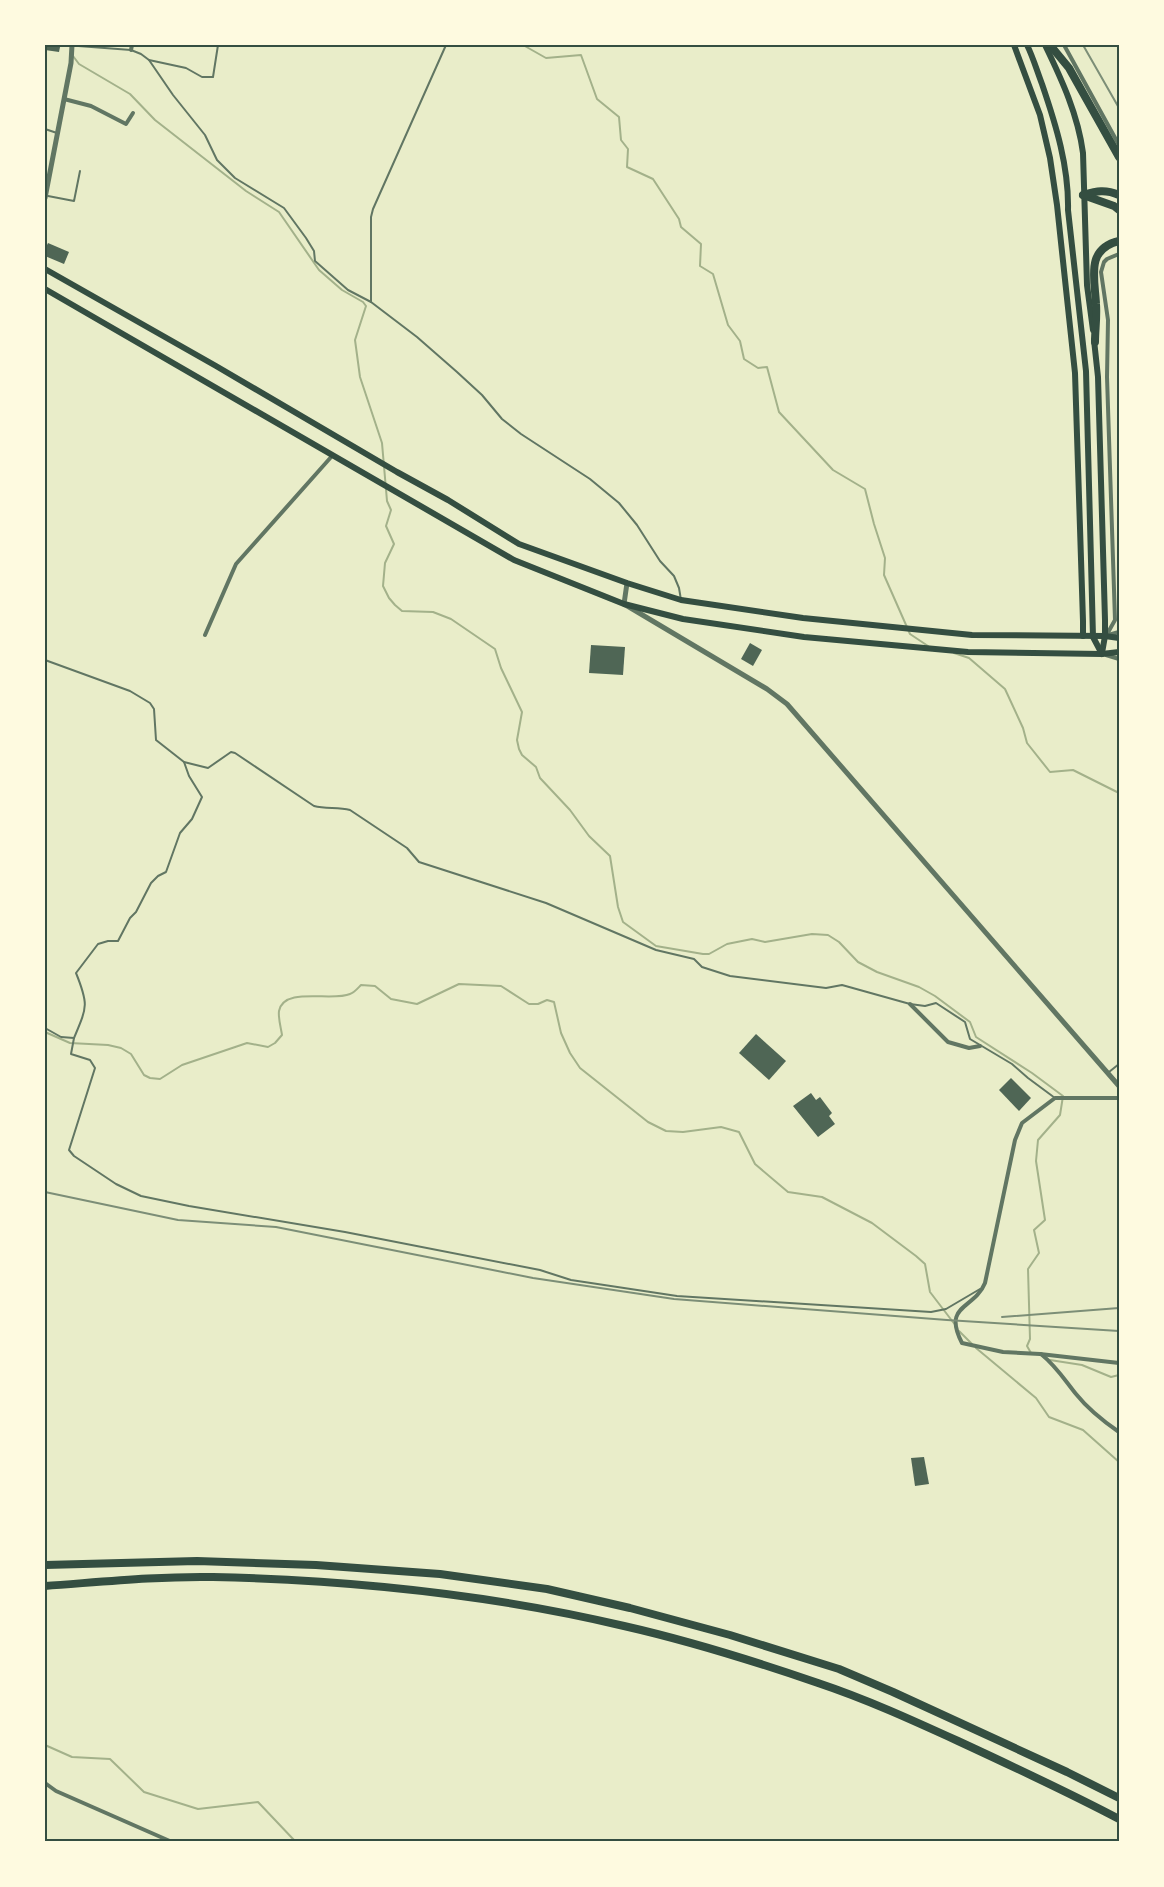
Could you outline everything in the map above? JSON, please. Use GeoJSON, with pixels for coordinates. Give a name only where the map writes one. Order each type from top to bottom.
{"type":"FeatureCollection","features":[{"type":"Feature","properties":{"kind":"highway"},"geometry":{"type":"LineString","coordinates":[[1050,45],[1069,69],[1119,157]]}},
{"type":"Feature","properties":{"kind":"highway"},"geometry":{"type":"LineString","coordinates":[[1083,195],[1108,190],[1119,195]]}},
{"type":"Feature","properties":{"kind":"highway"},"geometry":{"type":"LineString","coordinates":[[1083,195],[1119,210]]}},
{"type":"Feature","properties":{"kind":"highway"},"geometry":{"type":"LineString","coordinates":[[1095,342],[1097,307],[1094,264],[1105,246],[1119,241]]}},
{"type":"Feature","properties":{"kind":"highway"},"geometry":{"type":"LineString","coordinates":[[45,1565],[197,1561],[316,1565],[440,1574],[547,1589],[708,1629],[839,1669],[1119,1798]]}},
{"type":"Feature","properties":{"kind":"highway"},"geometry":{"type":"LineString","coordinates":[[45,1586],[212,1577],[370,1586],[538,1608],[624,1626],[719,1651],[820,1683],[900,1715],[1057,1786],[1119,1819]]}},
{"type":"Feature","properties":{"kind":"main road"},"geometry":{"type":"LineString","coordinates":[[1014,45],[1040,115],[1050,158],[1075,373],[1083,636]]}},
{"type":"Feature","properties":{"kind":"main road"},"geometry":{"type":"LineString","coordinates":[[1027,45],[1052,114],[1061,147],[1068,195],[1086,371],[1094,637],[1102,654]]}},
{"type":"Feature","properties":{"kind":"main road"},"geometry":{"type":"LineString","coordinates":[[1045,45],[1076,117],[1083,153],[1087,285],[1098,377],[1105,636],[1102,654]]}},
{"type":"Feature","properties":{"kind":"main road"},"geometry":{"type":"LineString","coordinates":[[1068,195],[1083,195]]}},
{"type":"Feature","properties":{"kind":"main road"},"geometry":{"type":"LineString","coordinates":[[45,269],[448,500],[519,544],[627,584],[681,600],[890,628],[972,635],[1119,638]]}},
{"type":"Feature","properties":{"kind":"main road"},"geometry":{"type":"LineString","coordinates":[[45,289],[513,560],[624,604],[683,619],[804,637],[968,652],[1102,654],[1119,652]]}},
{"type":"Feature","properties":{"kind":"main road"},"geometry":{"type":"LineString","coordinates":[[1075,373],[1086,371]]}},
{"type":"Feature","properties":{"kind":"street"},"geometry":{"type":"LineString","coordinates":[[1064,45],[1119,145]]}},
{"type":"Feature","properties":{"kind":"street"},"geometry":{"type":"LineString","coordinates":[[45,197],[71,63],[72,46]]}},
{"type":"Feature","properties":{"kind":"street"},"geometry":{"type":"LineString","coordinates":[[63,99],[91,106],[126,124],[133,113]]}},
{"type":"Feature","properties":{"kind":"street"},"geometry":{"type":"LineString","coordinates":[[1105,636],[1115,620],[1107,377],[1108,320],[1101,272],[1104,262],[1119,254]]}},
{"type":"Feature","properties":{"kind":"street"},"geometry":{"type":"LineString","coordinates":[[205,635],[236,564],[332,456]]}},
{"type":"Feature","properties":{"kind":"street"},"geometry":{"type":"LineString","coordinates":[[627,584],[624,604],[767,689],[787,704],[1119,1086]]}},
{"type":"Feature","properties":{"kind":"street"},"geometry":{"type":"LineString","coordinates":[[1105,636],[1119,632]]}},
{"type":"Feature","properties":{"kind":"street"},"geometry":{"type":"LineString","coordinates":[[1102,654],[1119,659]]}},
{"type":"Feature","properties":{"kind":"street"},"geometry":{"type":"LineString","coordinates":[[910,1004],[948,1042],[969,1048],[980,1046]]}},
{"type":"Feature","properties":{"kind":"street"},"geometry":{"type":"LineString","coordinates":[[1119,1098],[1055,1098],[1022,1123],[983,1288],[955,1318],[956,1332],[962,1343],[1003,1352],[1119,1363]]}},
{"type":"Feature","properties":{"kind":"street"},"geometry":{"type":"LineString","coordinates":[[1040,1354],[1054,1365],[1077,1395],[1101,1420],[1119,1432]]}},
{"type":"Feature","properties":{"kind":"street"},"geometry":{"type":"LineString","coordinates":[[45,1783],[56,1791],[172,1842]]}},
{"type":"Feature","properties":{"kind":"lane"},"geometry":{"type":"LineString","coordinates":[[64,45],[131,47],[149,60],[205,135],[217,160],[235,178],[284,208],[314,251],[315,261],[348,290],[371,302],[417,337],[482,394],[502,419],[521,435],[590,479],[619,503],[637,525],[660,561],[674,576],[681,600]]}},
{"type":"Feature","properties":{"kind":"lane"},"geometry":{"type":"LineString","coordinates":[[149,60],[186,68],[202,76],[213,78],[218,45]]}},
{"type":"Feature","properties":{"kind":"lane"},"geometry":{"type":"LineString","coordinates":[[371,302],[371,218],[373,209],[446,45]]}},
{"type":"Feature","properties":{"kind":"lane"},"geometry":{"type":"LineString","coordinates":[[45,129],[57,134]]}},
{"type":"Feature","properties":{"kind":"lane"},"geometry":{"type":"LineString","coordinates":[[45,197],[74,201],[80,171]]}},
{"type":"Feature","properties":{"kind":"lane"},"geometry":{"type":"LineString","coordinates":[[45,660],[130,691],[150,703],[154,709],[156,740],[184,762],[208,768],[231,752],[235,753],[314,806],[350,810],[406,848],[419,862],[546,903],[656,950],[694,959],[702,967],[730,976],[826,988],[842,985],[910,1004],[925,1006],[936,1003],[965,1022],[970,1039],[1012,1064],[1055,1098]]}},
{"type":"Feature","properties":{"kind":"lane"},"geometry":{"type":"LineString","coordinates":[[184,762],[189,776],[202,797],[192,819],[180,832],[166,872],[151,883],[118,941],[98,944],[76,973],[84,992],[85,1010],[70,1054],[90,1060],[95,1068],[69,1150],[74,1156],[116,1184],[141,1196],[189,1206],[345,1232],[540,1270],[571,1280],[677,1296],[931,1312],[946,1309],[983,1288]]}},
{"type":"Feature","properties":{"kind":"lane"},"geometry":{"type":"LineString","coordinates":[[45,1028],[61,1037],[74,1038]]}},
{"type":"Feature","properties":{"kind":"lane"},"geometry":{"type":"LineString","coordinates":[[1107,1074],[1119,1064]]}},
{"type":"Feature","properties":{"kind":"building"},"geometry":{"type":"Polygon","coordinates":[[[45,45],[60,47],[59,52],[45,50],[45,45]]]}},
{"type":"Feature","properties":{"kind":"building"},"geometry":{"type":"Polygon","coordinates":[[[48,243],[69,252],[64,264],[45,256],[48,243]]]}},
{"type":"Feature","properties":{"kind":"building"},"geometry":{"type":"Polygon","coordinates":[[[750,643],[762,650],[753,666],[741,659],[750,643]]]}},
{"type":"Feature","properties":{"kind":"building"},"geometry":{"type":"Polygon","coordinates":[[[591,645],[625,647],[623,675],[589,673],[591,645]]]}},
{"type":"Feature","properties":{"kind":"building"},"geometry":{"type":"Polygon","coordinates":[[[756,1034],[786,1061],[769,1080],[739,1053],[756,1034]]]}},
{"type":"Feature","properties":{"kind":"building"},"geometry":{"type":"Polygon","coordinates":[[[1011,1078],[1031,1098],[1019,1111],[999,1090],[1011,1078]]]}},
{"type":"Feature","properties":{"kind":"building"},"geometry":{"type":"Polygon","coordinates":[[[811,1093],[816,1100],[820,1097],[832,1113],[829,1116],[835,1124],[818,1137],[793,1106],[811,1093]]]}},
{"type":"Feature","properties":{"kind":"building"},"geometry":{"type":"Polygon","coordinates":[[[924,1457],[929,1484],[915,1486],[911,1458],[924,1457]]]}},
{"type":"Feature","properties":{"kind":"waterway"},"geometry":{"type":"LineString","coordinates":[[523,45],[546,58],[581,55],[597,99],[619,117],[621,140],[628,149],[627,167],[653,179],[679,219],[681,227],[701,244],[700,266],[713,274],[728,325],[740,341],[744,359],[758,368],[767,367],[779,412],[833,470],[865,489],[885,558],[884,575],[910,634],[928,646]]}},
{"type":"Feature","properties":{"kind":"waterway"},"geometry":{"type":"LineString","coordinates":[[73,56],[79,64],[130,94],[155,120],[246,191],[279,212],[319,270],[342,290],[366,306],[355,340],[360,377],[382,443],[387,501],[391,510],[386,526],[394,544],[385,563],[383,586],[389,598],[402,611],[433,612],[451,619],[495,649],[501,668],[522,712],[517,740],[519,749],[522,755],[536,767],[540,778],[570,810],[589,836],[610,856],[618,907],[623,922],[656,946],[703,954],[709,954],[727,944],[752,939],[765,942],[812,934],[828,935],[839,942],[858,962],[935,996],[970,1022],[976,1037],[1063,1096],[1060,1115],[1038,1140],[1036,1161],[1045,1220],[1034,1230],[1039,1253],[1028,1269],[1030,1339],[1027,1346],[1031,1353]]}},
{"type":"Feature","properties":{"kind":"waterway"},"geometry":{"type":"LineString","coordinates":[[954,653],[969,658],[1005,689],[1023,728],[1027,743],[1050,772],[1073,770],[1119,793]]}},
{"type":"Feature","properties":{"kind":"waterway"},"geometry":{"type":"LineString","coordinates":[[45,1032],[70,1043],[121,1048],[131,1054],[144,1075],[160,1079],[182,1065],[247,1043],[268,1047],[275,1043],[282,1035],[279,1011],[283,1003],[299,997],[342,996],[353,993],[361,985],[375,986],[391,999],[417,1004],[459,984],[501,986],[529,1004],[538,1004],[547,1000],[554,1002],[561,1033],[580,1068],[648,1122],[666,1131],[683,1132],[721,1127],[739,1132],[755,1164],[788,1192],[822,1197],[872,1223],[925,1264],[930,1292],[956,1326]]}},
{"type":"Feature","properties":{"kind":"waterway"},"geometry":{"type":"LineString","coordinates":[[959,1331],[972,1344]]}},
{"type":"Feature","properties":{"kind":"waterway"},"geometry":{"type":"LineString","coordinates":[[976,1348],[1036,1398],[1049,1417],[1083,1430],[1119,1462]]}},
{"type":"Feature","properties":{"kind":"waterway"},"geometry":{"type":"LineString","coordinates":[[1050,1360],[1082,1365],[1111,1377],[1119,1375]]}},
{"type":"Feature","properties":{"kind":"waterway"},"geometry":{"type":"LineString","coordinates":[[45,1745],[72,1757],[110,1759],[144,1792],[198,1809],[258,1802],[294,1840],[299,1842]]}},
{"type":"Feature","properties":{"kind":"railway"},"geometry":{"type":"LineString","coordinates":[[1083,45],[1119,108]]}},
{"type":"Feature","properties":{"kind":"railway"},"geometry":{"type":"LineString","coordinates":[[45,1192],[178,1220],[276,1227],[533,1278],[674,1299],[1119,1331]]}},
{"type":"Feature","properties":{"kind":"railway"},"geometry":{"type":"LineString","coordinates":[[1002,1317],[1119,1308]]}}]}
